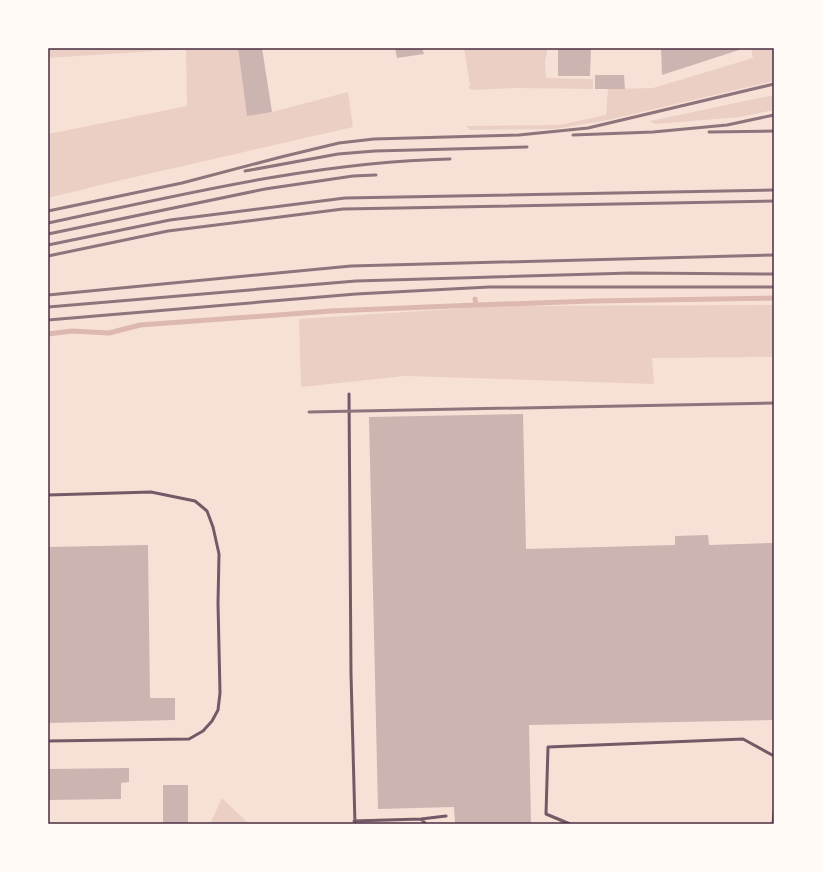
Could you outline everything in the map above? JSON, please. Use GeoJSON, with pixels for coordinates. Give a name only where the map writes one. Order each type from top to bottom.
{"type":"FeatureCollection","features":[{"type":"Feature","properties":{"kind":"lane"},"geometry":{"type":"LineString","coordinates":[[349,394],[351,674],[354,822],[446,816]]}},
{"type":"Feature","properties":{"kind":"lane"},"geometry":{"type":"LineString","coordinates":[[48,495],[151,492],[195,502],[207,511],[213,526],[219,554],[218,603],[220,693],[218,710],[212,720],[203,731],[189,739],[48,741]]}},
{"type":"Feature","properties":{"kind":"lane"},"geometry":{"type":"LineString","coordinates":[[570,824],[546,814],[548,747],[743,739],[774,756]]}},
{"type":"Feature","properties":{"kind":"lane"},"geometry":{"type":"LineString","coordinates":[[773,824],[774,812]]}},
{"type":"Feature","properties":{"kind":"lane"},"geometry":{"type":"LineString","coordinates":[[421,818],[426,824]]}},
{"type":"Feature","properties":{"kind":"shaded area"},"geometry":{"type":"Polygon","coordinates":[[[48,48],[238,48],[247,115],[272,112],[348,92],[353,127],[48,198],[48,134],[187,106],[186,49],[48,58],[48,48]]]}},
{"type":"Feature","properties":{"kind":"shaded area"},"geometry":{"type":"Polygon","coordinates":[[[464,48],[548,48],[545,61],[546,78],[593,79],[593,89],[513,88],[472,90],[468,88],[470,85],[464,48]]]}},
{"type":"Feature","properties":{"kind":"shaded area"},"geometry":{"type":"Polygon","coordinates":[[[751,48],[774,48],[774,81],[608,120],[555,129],[470,130],[466,126],[559,125],[606,115],[608,89],[653,88],[753,58],[751,48]]]}},
{"type":"Feature","properties":{"kind":"shaded area"},"geometry":{"type":"Polygon","coordinates":[[[774,95],[774,110],[740,117],[655,124],[650,121],[774,95]]]}},
{"type":"Feature","properties":{"kind":"shaded area"},"geometry":{"type":"Polygon","coordinates":[[[774,305],[774,357],[652,358],[654,384],[405,376],[301,387],[299,319],[497,306],[774,305]]]}},
{"type":"Feature","properties":{"kind":"shaded area"},"geometry":{"type":"Polygon","coordinates":[[[222,798],[249,824],[210,824],[222,798]]]}},
{"type":"Feature","properties":{"kind":"building"},"geometry":{"type":"Polygon","coordinates":[[[238,48],[262,48],[272,112],[247,116],[238,48]]]}},
{"type":"Feature","properties":{"kind":"building"},"geometry":{"type":"Polygon","coordinates":[[[395,48],[422,48],[424,54],[397,58],[395,48]]]}},
{"type":"Feature","properties":{"kind":"building"},"geometry":{"type":"Polygon","coordinates":[[[558,48],[591,48],[590,76],[558,76],[558,48]]]}},
{"type":"Feature","properties":{"kind":"building"},"geometry":{"type":"Polygon","coordinates":[[[661,48],[745,48],[662,75],[661,48]]]}},
{"type":"Feature","properties":{"kind":"building"},"geometry":{"type":"Polygon","coordinates":[[[595,75],[624,75],[625,89],[595,89],[595,75]]]}},
{"type":"Feature","properties":{"kind":"building"},"geometry":{"type":"Polygon","coordinates":[[[523,414],[526,549],[675,545],[675,536],[708,535],[709,545],[774,543],[774,720],[529,725],[531,824],[455,824],[454,807],[378,809],[369,417],[523,414]]]}},
{"type":"Feature","properties":{"kind":"building"},"geometry":{"type":"Polygon","coordinates":[[[148,545],[150,698],[175,698],[175,720],[48,723],[48,547],[148,545]]]}},
{"type":"Feature","properties":{"kind":"building"},"geometry":{"type":"Polygon","coordinates":[[[129,768],[129,782],[121,783],[121,799],[48,800],[48,769],[129,768]]]}},
{"type":"Feature","properties":{"kind":"building"},"geometry":{"type":"Polygon","coordinates":[[[163,785],[188,785],[188,824],[163,824],[163,785]]]}},
{"type":"Feature","properties":{"kind":"waterway"},"geometry":{"type":"LineString","coordinates":[[475,299],[476,305],[593,301],[774,298]]}},
{"type":"Feature","properties":{"kind":"waterway"},"geometry":{"type":"LineString","coordinates":[[48,334],[72,331],[109,333],[140,325],[331,311],[476,305]]}},
{"type":"Feature","properties":{"kind":"railway"},"geometry":{"type":"LineString","coordinates":[[48,211],[182,183],[339,143],[374,139],[519,135],[588,128],[774,84]]}},
{"type":"Feature","properties":{"kind":"railway"},"geometry":{"type":"LineString","coordinates":[[573,135],[653,132],[727,125],[774,115]]}},
{"type":"Feature","properties":{"kind":"railway"},"geometry":{"type":"LineString","coordinates":[[709,132],[774,131]]}},
{"type":"Feature","properties":{"kind":"railway"},"geometry":{"type":"LineString","coordinates":[[245,171],[338,154],[375,151],[527,147]]}},
{"type":"Feature","properties":{"kind":"railway"},"geometry":{"type":"LineString","coordinates":[[48,223],[198,191],[298,173],[399,161],[450,159]]}},
{"type":"Feature","properties":{"kind":"railway"},"geometry":{"type":"LineString","coordinates":[[48,234],[265,189],[353,176],[376,175]]}},
{"type":"Feature","properties":{"kind":"railway"},"geometry":{"type":"LineString","coordinates":[[48,245],[170,220],[345,198],[774,190]]}},
{"type":"Feature","properties":{"kind":"railway"},"geometry":{"type":"LineString","coordinates":[[48,256],[168,231],[343,209],[774,201]]}},
{"type":"Feature","properties":{"kind":"railway"},"geometry":{"type":"LineString","coordinates":[[48,295],[351,266],[774,255]]}},
{"type":"Feature","properties":{"kind":"railway"},"geometry":{"type":"LineString","coordinates":[[48,307],[356,281],[631,273],[774,274]]}},
{"type":"Feature","properties":{"kind":"railway"},"geometry":{"type":"LineString","coordinates":[[48,320],[356,294],[489,287],[774,287]]}},
{"type":"Feature","properties":{"kind":"railway"},"geometry":{"type":"LineString","coordinates":[[309,412],[774,403]]}}]}
